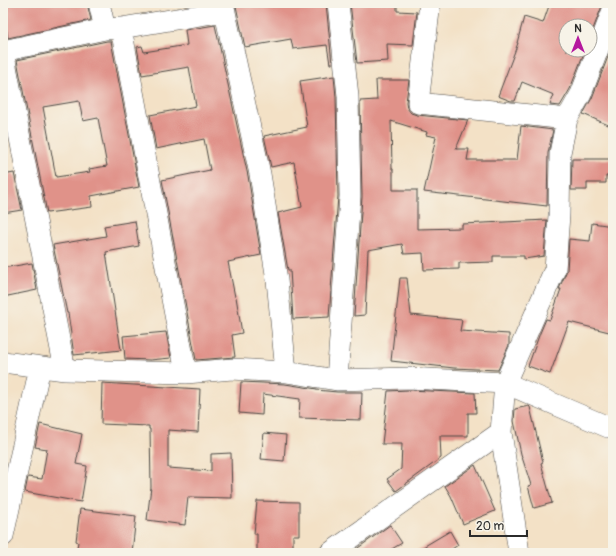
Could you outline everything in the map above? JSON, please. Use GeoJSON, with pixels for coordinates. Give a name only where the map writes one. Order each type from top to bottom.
{"type":"FeatureCollection","features":[{"type":"Feature","properties":{"kind":"street"},"geometry":{"type":"LineString","coordinates":[[99,3],[113,29],[186,373]]}},
{"type":"Feature","properties":{"kind":"street"},"geometry":{"type":"LineString","coordinates":[[337,380],[350,196],[348,96],[338,3]]}},
{"type":"Feature","properties":{"kind":"street"},"geometry":{"type":"LineString","coordinates":[[430,3],[418,102],[567,119]]}},
{"type":"Feature","properties":{"kind":"street"},"geometry":{"type":"LineString","coordinates":[[65,370],[3,51],[224,7],[260,174],[277,280],[286,372]]}},
{"type":"Feature","properties":{"kind":"street"},"geometry":{"type":"LineString","coordinates":[[519,553],[501,432],[505,383],[555,269],[559,215],[560,153],[567,119],[581,94],[613,10]]}},
{"type":"Feature","properties":{"kind":"street"},"geometry":{"type":"LineString","coordinates":[[3,362],[65,370],[186,373],[232,369],[286,372],[337,380],[408,378],[505,383],[608,427],[613,427]]}},
{"type":"Feature","properties":{"kind":"street"},"geometry":{"type":"LineString","coordinates":[[3,536],[40,366]]}},
{"type":"Feature","properties":{"kind":"street"},"geometry":{"type":"LineString","coordinates":[[330,553],[501,432]]}},
{"type":"Feature","properties":{"kind":"building"},"geometry":{"type":"Polygon","coordinates":[[[3,3],[87,3],[91,20],[8,38],[3,3]]]}},
{"type":"Feature","properties":{"kind":"building"},"geometry":{"type":"Polygon","coordinates":[[[253,3],[326,3],[332,64],[330,64],[327,45],[293,49],[291,39],[245,47],[236,6],[253,3]]]}},
{"type":"Feature","properties":{"kind":"building"},"geometry":{"type":"Polygon","coordinates":[[[350,3],[397,3],[397,11],[417,12],[413,45],[387,44],[388,61],[357,63],[350,3]]]}},
{"type":"Feature","properties":{"kind":"building"},"geometry":{"type":"Polygon","coordinates":[[[550,3],[604,3],[597,18],[558,18],[558,58],[582,58],[570,89],[560,106],[550,105],[554,95],[522,82],[515,101],[498,96],[518,43],[524,17],[543,23],[550,3]]]}},
{"type":"Feature","properties":{"kind":"building"},"geometry":{"type":"Polygon","coordinates":[[[215,25],[248,176],[261,255],[228,262],[242,333],[232,335],[235,357],[196,360],[162,180],[210,170],[204,139],[156,149],[150,115],[196,106],[189,67],[142,75],[137,47],[142,46],[144,52],[187,45],[185,30],[215,25]]]}},
{"type":"Feature","properties":{"kind":"building"},"geometry":{"type":"Polygon","coordinates":[[[111,41],[139,187],[91,196],[92,207],[47,213],[17,60],[111,41]],[[79,101],[43,107],[56,177],[90,172],[89,169],[107,166],[98,118],[83,121],[79,101]]]}},
{"type":"Feature","properties":{"kind":"building"},"geometry":{"type":"Polygon","coordinates":[[[613,44],[613,127],[583,114],[592,98],[613,44]]]}},
{"type":"Feature","properties":{"kind":"building"},"geometry":{"type":"Polygon","coordinates":[[[334,76],[336,97],[338,196],[329,317],[293,319],[290,270],[288,270],[278,213],[302,207],[294,162],[271,167],[264,136],[307,127],[300,81],[334,76]]]}},
{"type":"Feature","properties":{"kind":"building"},"geometry":{"type":"Polygon","coordinates":[[[376,80],[409,80],[406,102],[407,108],[411,113],[417,115],[468,120],[456,149],[469,149],[467,160],[517,160],[521,126],[553,130],[548,153],[547,206],[424,192],[436,137],[426,135],[427,132],[391,121],[393,190],[417,190],[417,229],[462,228],[462,224],[547,220],[544,256],[524,259],[524,256],[493,256],[493,262],[459,263],[459,269],[424,270],[423,253],[404,254],[402,244],[368,250],[365,315],[354,316],[362,197],[360,101],[377,100],[376,80]]]}},
{"type":"Feature","properties":{"kind":"building"},"geometry":{"type":"Polygon","coordinates":[[[572,159],[613,159],[613,176],[606,176],[606,183],[587,183],[587,190],[571,190],[572,159]]]}},
{"type":"Feature","properties":{"kind":"building"},"geometry":{"type":"Polygon","coordinates":[[[14,173],[22,210],[3,213],[3,175],[14,173]]]}},
{"type":"Feature","properties":{"kind":"building"},"geometry":{"type":"Polygon","coordinates":[[[135,221],[139,246],[106,252],[121,350],[74,355],[68,313],[53,245],[106,236],[104,226],[135,221]]]}},
{"type":"Feature","properties":{"kind":"building"},"geometry":{"type":"Polygon","coordinates":[[[592,223],[613,226],[613,333],[569,322],[550,374],[528,366],[546,319],[550,320],[561,289],[559,289],[567,270],[569,239],[590,241],[592,223]]]}},
{"type":"Feature","properties":{"kind":"building"},"geometry":{"type":"Polygon","coordinates":[[[32,263],[37,290],[3,297],[3,268],[32,263]]]}},
{"type":"Feature","properties":{"kind":"building"},"geometry":{"type":"Polygon","coordinates":[[[400,278],[407,278],[411,315],[462,320],[460,331],[509,334],[509,345],[498,370],[454,368],[391,361],[400,278]]]}},
{"type":"Feature","properties":{"kind":"building"},"geometry":{"type":"Polygon","coordinates":[[[166,332],[171,358],[150,360],[125,359],[123,336],[166,332]]]}},
{"type":"Feature","properties":{"kind":"building"},"geometry":{"type":"Polygon","coordinates":[[[241,382],[285,384],[317,389],[316,390],[337,392],[362,392],[361,420],[299,418],[300,399],[263,394],[262,415],[239,413],[241,382]]]}},
{"type":"Feature","properties":{"kind":"building"},"geometry":{"type":"Polygon","coordinates":[[[102,383],[200,389],[198,432],[168,430],[168,468],[211,471],[211,454],[231,453],[232,498],[188,497],[185,525],[147,520],[151,487],[150,429],[149,426],[101,424],[102,383]]]}},
{"type":"Feature","properties":{"kind":"building"},"geometry":{"type":"Polygon","coordinates":[[[408,390],[475,393],[476,413],[468,413],[468,436],[440,436],[441,458],[396,491],[387,479],[401,469],[402,444],[382,444],[388,391],[408,390]]]}},
{"type":"Feature","properties":{"kind":"building"},"geometry":{"type":"Polygon","coordinates":[[[529,406],[543,462],[541,463],[552,503],[534,508],[528,486],[531,485],[521,454],[514,421],[515,409],[529,406]]]}},
{"type":"Feature","properties":{"kind":"building"},"geometry":{"type":"Polygon","coordinates":[[[40,424],[82,434],[76,464],[87,466],[81,502],[25,492],[28,477],[42,479],[47,449],[35,447],[40,424]]]}},
{"type":"Feature","properties":{"kind":"building"},"geometry":{"type":"Polygon","coordinates":[[[264,433],[286,435],[284,461],[261,459],[264,433]]]}},
{"type":"Feature","properties":{"kind":"building"},"geometry":{"type":"Polygon","coordinates":[[[475,465],[495,511],[463,524],[445,486],[475,465]]]}},
{"type":"Feature","properties":{"kind":"building"},"geometry":{"type":"Polygon","coordinates":[[[257,501],[299,502],[299,535],[293,535],[293,553],[257,553],[257,534],[254,534],[257,501]]]}},
{"type":"Feature","properties":{"kind":"building"},"geometry":{"type":"Polygon","coordinates":[[[80,509],[136,516],[132,553],[76,553],[80,509]]]}},
{"type":"Feature","properties":{"kind":"building"},"geometry":{"type":"Polygon","coordinates":[[[390,525],[402,543],[385,553],[351,553],[390,525]]]}},
{"type":"Feature","properties":{"kind":"building"},"geometry":{"type":"Polygon","coordinates":[[[450,531],[458,545],[446,553],[413,553],[450,531]]]}}]}
